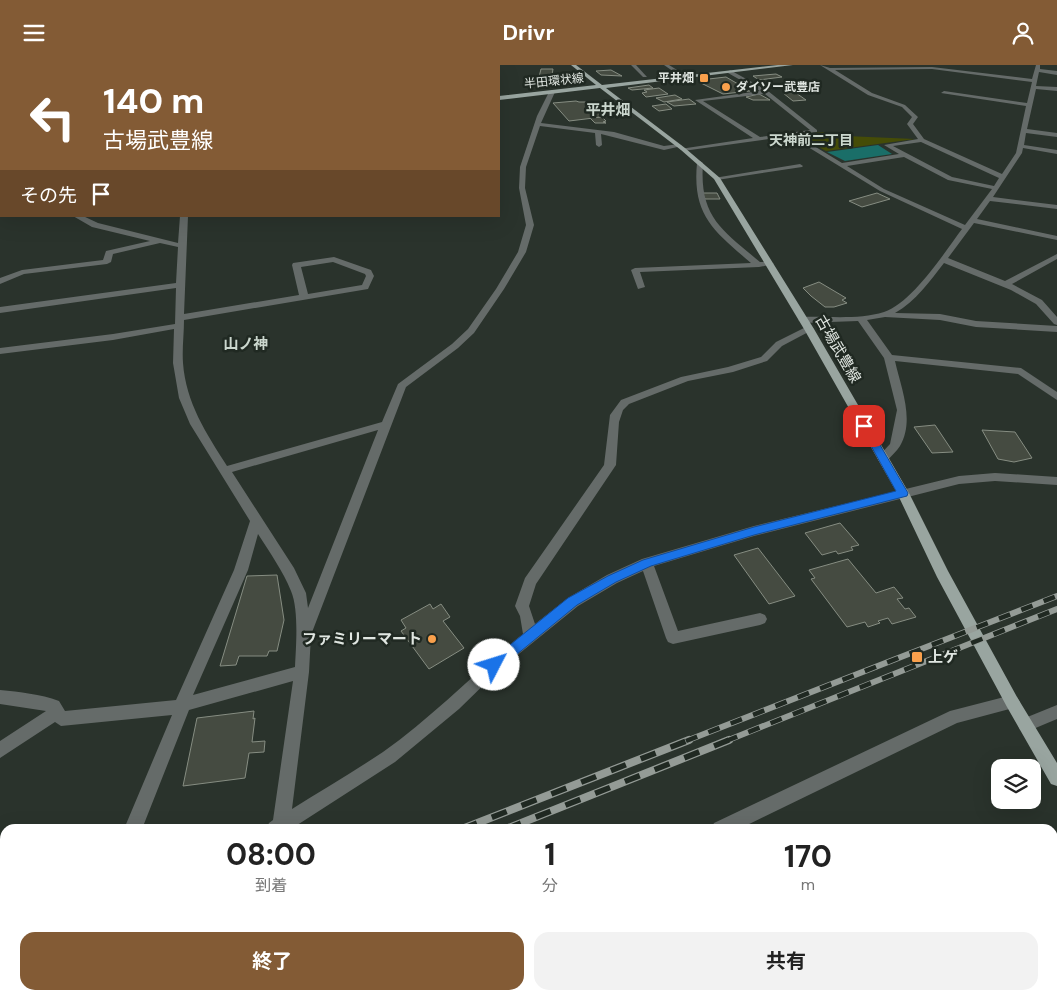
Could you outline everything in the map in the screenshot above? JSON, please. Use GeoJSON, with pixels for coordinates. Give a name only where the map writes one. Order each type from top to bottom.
{"type":"FeatureCollection","features":[{"type":"Feature","properties":{"kind":"main road","name":"古場武豊線"},"geometry":{"type":"LineString","coordinates":[[573,65],[717,178],[764,265],[806,324],[903,493],[942,573],[1012,702],[1057,778]]}},
{"type":"Feature","properties":{"kind":"main road","name":"半田環状線"},"geometry":{"type":"LineString","coordinates":[[500,98],[552,92],[645,77],[758,65]]}},
{"type":"Feature","properties":{"kind":"main road","name":"半田環状線"},"geometry":{"type":"LineString","coordinates":[[500,93],[792,65]]}},
{"type":"Feature","properties":{"kind":"street"},"geometry":{"type":"LineString","coordinates":[[633,65],[645,77]]}},
{"type":"Feature","properties":{"kind":"street"},"geometry":{"type":"LineString","coordinates":[[666,65],[679,73]]}},
{"type":"Feature","properties":{"kind":"street"},"geometry":{"type":"LineString","coordinates":[[822,65],[854,86],[910,111],[915,117],[910,124],[922,140],[1003,177]]}},
{"type":"Feature","properties":{"kind":"street"},"geometry":{"type":"LineString","coordinates":[[830,69],[932,68],[1057,89]]}},
{"type":"Feature","properties":{"kind":"street"},"geometry":{"type":"LineString","coordinates":[[886,315],[902,306],[924,284],[996,188],[1019,153],[1038,68],[1057,73]]}},
{"type":"Feature","properties":{"kind":"street"},"geometry":{"type":"LineString","coordinates":[[538,124],[598,131],[664,148],[681,148],[815,131],[766,92],[730,72]]}},
{"type":"Feature","properties":{"kind":"street"},"geometry":{"type":"LineString","coordinates":[[304,636],[402,386],[455,346],[471,331],[522,252],[530,225],[522,188],[523,167],[528,149],[552,92]]}},
{"type":"Feature","properties":{"kind":"street"},"geometry":{"type":"LineString","coordinates":[[758,139],[698,100],[766,92]]}},
{"type":"Feature","properties":{"kind":"street"},"geometry":{"type":"LineString","coordinates":[[944,93],[958,93],[1029,105]]}},
{"type":"Feature","properties":{"kind":"street"},"geometry":{"type":"LineString","coordinates":[[598,131],[599,145]]}},
{"type":"Feature","properties":{"kind":"street"},"geometry":{"type":"LineString","coordinates":[[1025,131],[1057,135]]}},
{"type":"Feature","properties":{"kind":"street"},"geometry":{"type":"LineString","coordinates":[[790,134],[882,190],[966,228]]}},
{"type":"Feature","properties":{"kind":"street"},"geometry":{"type":"LineString","coordinates":[[922,140],[887,145],[950,179],[996,188]]}},
{"type":"Feature","properties":{"kind":"street"},"geometry":{"type":"LineString","coordinates":[[1021,146],[1057,152]]}},
{"type":"Feature","properties":{"kind":"street"},"geometry":{"type":"LineString","coordinates":[[840,165],[905,155]]}},
{"type":"Feature","properties":{"kind":"street"},"geometry":{"type":"LineString","coordinates":[[700,163],[698,188],[708,218],[719,231],[764,265]]}},
{"type":"Feature","properties":{"kind":"street"},"geometry":{"type":"LineString","coordinates":[[717,178],[800,166]]}},
{"type":"Feature","properties":{"kind":"street"},"geometry":{"type":"LineString","coordinates":[[988,199],[1057,207]]}},
{"type":"Feature","properties":{"kind":"street"},"geometry":{"type":"LineString","coordinates":[[79,217],[95,225],[182,246]]}},
{"type":"Feature","properties":{"kind":"street"},"geometry":{"type":"LineString","coordinates":[[184,217],[178,322],[178,363],[184,398],[195,424],[289,572],[299,593],[304,636],[302,672],[278,824]]}},
{"type":"Feature","properties":{"kind":"street"},"geometry":{"type":"LineString","coordinates":[[972,220],[1057,238]]}},
{"type":"Feature","properties":{"kind":"street"},"geometry":{"type":"LineString","coordinates":[[0,281],[22,272],[107,262],[109,253],[162,240]]}},
{"type":"Feature","properties":{"kind":"street"},"geometry":{"type":"LineString","coordinates":[[1006,284],[1057,256]]}},
{"type":"Feature","properties":{"kind":"street"},"geometry":{"type":"LineString","coordinates":[[0,351],[113,337],[304,297],[365,287],[370,276],[368,272],[334,259],[296,265],[304,297]]}},
{"type":"Feature","properties":{"kind":"street"},"geometry":{"type":"LineString","coordinates":[[942,259],[1006,284],[1039,302],[1057,322]]}},
{"type":"Feature","properties":{"kind":"street"},"geometry":{"type":"LineString","coordinates":[[641,287],[635,270],[764,265]]}},
{"type":"Feature","properties":{"kind":"street"},"geometry":{"type":"LineString","coordinates":[[0,310],[181,285]]}},
{"type":"Feature","properties":{"kind":"street"},"geometry":{"type":"LineString","coordinates":[[530,635],[527,616],[522,606],[530,582],[610,465],[613,456],[614,414],[617,407],[625,401],[685,379],[730,370],[764,359],[779,344],[806,324],[886,315],[940,317],[976,324],[1057,329]]}},
{"type":"Feature","properties":{"kind":"street"},"geometry":{"type":"LineString","coordinates":[[861,318],[889,358],[902,410],[895,445],[883,459]]}},
{"type":"Feature","properties":{"kind":"street"},"geometry":{"type":"LineString","coordinates":[[889,358],[1022,371],[1057,397]]}},
{"type":"Feature","properties":{"kind":"street"},"geometry":{"type":"LineString","coordinates":[[226,471],[386,424]]}},
{"type":"Feature","properties":{"kind":"street"},"geometry":{"type":"LineString","coordinates":[[283,824],[389,757],[454,704],[494,665],[573,602],[612,579],[647,563],[754,531],[958,481],[986,478],[1030,478],[1057,481]]}},
{"type":"Feature","properties":{"kind":"street"},"geometry":{"type":"LineString","coordinates":[[135,824],[183,704],[241,570],[256,522]]}},
{"type":"Feature","properties":{"kind":"street"},"geometry":{"type":"LineString","coordinates":[[647,563],[673,638],[760,619]]}},
{"type":"Feature","properties":{"kind":"street"},"geometry":{"type":"LineString","coordinates":[[0,697],[35,701],[54,706],[61,719],[171,708],[302,672]]}},
{"type":"Feature","properties":{"kind":"street"},"geometry":{"type":"LineString","coordinates":[[730,824],[955,716],[1012,702]]}},
{"type":"Feature","properties":{"kind":"street"},"geometry":{"type":"LineString","coordinates":[[0,750],[57,712]]}},
{"type":"Feature","properties":{"kind":"street"},"geometry":{"type":"LineString","coordinates":[[1026,725],[1057,712]]}},
{"type":"Feature","properties":{"kind":"green space"},"geometry":{"type":"Polygon","coordinates":[[[842,132],[846,136],[915,139],[826,151],[800,137],[800,135],[842,132]]]}},
{"type":"Feature","properties":{"kind":"water"},"geometry":{"type":"Polygon","coordinates":[[[878,145],[892,154],[845,161],[827,152],[878,145]]]}},
{"type":"Feature","properties":{"kind":"building"},"geometry":{"type":"Polygon","coordinates":[[[541,69],[553,69],[551,81],[538,81],[541,69]]]}},
{"type":"Feature","properties":{"kind":"building"},"geometry":{"type":"Polygon","coordinates":[[[611,70],[622,76],[601,75],[596,71],[611,70]]]}},
{"type":"Feature","properties":{"kind":"building"},"geometry":{"type":"Polygon","coordinates":[[[776,74],[782,77],[759,80],[753,76],[776,74]]]}},
{"type":"Feature","properties":{"kind":"building","name":"ダイソー武豊店"},"geometry":{"type":"Polygon","coordinates":[[[726,77],[750,91],[723,94],[701,83],[704,82],[700,80],[726,77]]]}},
{"type":"Feature","properties":{"kind":"building"},"geometry":{"type":"Polygon","coordinates":[[[649,85],[653,88],[632,90],[628,88],[649,85]]]}},
{"type":"Feature","properties":{"kind":"building"},"geometry":{"type":"Polygon","coordinates":[[[659,88],[668,94],[646,97],[642,93],[647,92],[644,90],[659,88]]]}},
{"type":"Feature","properties":{"kind":"building"},"geometry":{"type":"Polygon","coordinates":[[[783,93],[796,93],[806,100],[793,101],[783,93]]]}},
{"type":"Feature","properties":{"kind":"building"},"geometry":{"type":"Polygon","coordinates":[[[759,94],[770,100],[753,100],[746,97],[759,94]]]}},
{"type":"Feature","properties":{"kind":"building"},"geometry":{"type":"Polygon","coordinates":[[[675,95],[682,99],[664,102],[656,98],[675,95]]]}},
{"type":"Feature","properties":{"kind":"building"},"geometry":{"type":"Polygon","coordinates":[[[689,99],[696,104],[674,106],[667,102],[689,99]]]}},
{"type":"Feature","properties":{"kind":"building"},"geometry":{"type":"Polygon","coordinates":[[[586,102],[602,117],[569,121],[553,103],[586,102]]]}},
{"type":"Feature","properties":{"kind":"building"},"geometry":{"type":"Polygon","coordinates":[[[666,104],[672,109],[659,111],[652,106],[666,104]]]}},
{"type":"Feature","properties":{"kind":"building"},"geometry":{"type":"Polygon","coordinates":[[[602,117],[606,121],[603,122],[606,123],[595,123],[590,118],[602,117]]]}},
{"type":"Feature","properties":{"kind":"building"},"geometry":{"type":"Polygon","coordinates":[[[702,193],[717,193],[720,199],[705,199],[702,193]]]}},
{"type":"Feature","properties":{"kind":"building"},"geometry":{"type":"Polygon","coordinates":[[[877,193],[890,199],[862,207],[849,201],[877,193]]]}},
{"type":"Feature","properties":{"kind":"building"},"geometry":{"type":"Polygon","coordinates":[[[819,282],[846,298],[842,300],[847,303],[834,307],[825,307],[803,288],[819,282]]]}},
{"type":"Feature","properties":{"kind":"building"},"geometry":{"type":"Polygon","coordinates":[[[935,425],[953,452],[932,453],[914,427],[935,425]]]}},
{"type":"Feature","properties":{"kind":"building"},"geometry":{"type":"Polygon","coordinates":[[[982,430],[1015,432],[1032,458],[1014,462],[998,459],[982,430]]]}},
{"type":"Feature","properties":{"kind":"building"},"geometry":{"type":"Polygon","coordinates":[[[840,523],[859,545],[851,547],[853,550],[838,554],[836,551],[822,555],[805,533],[840,523]]]}},
{"type":"Feature","properties":{"kind":"building"},"geometry":{"type":"Polygon","coordinates":[[[758,548],[795,596],[769,604],[734,555],[758,548]]]}},
{"type":"Feature","properties":{"kind":"building"},"geometry":{"type":"Polygon","coordinates":[[[848,559],[876,593],[894,587],[903,598],[897,599],[905,609],[909,608],[916,617],[892,624],[888,618],[868,627],[865,622],[847,627],[811,579],[815,578],[809,570],[848,559]]]}},
{"type":"Feature","properties":{"kind":"building"},"geometry":{"type":"Polygon","coordinates":[[[277,575],[284,620],[277,651],[269,651],[267,656],[239,656],[236,665],[220,666],[247,576],[277,575]]]}},
{"type":"Feature","properties":{"kind":"building","name":"ファミリーマート"},"geometry":{"type":"Polygon","coordinates":[[[430,604],[433,609],[441,604],[450,617],[443,621],[464,648],[429,669],[401,631],[406,628],[401,620],[430,604]]]}},
{"type":"Feature","properties":{"kind":"building"},"geometry":{"type":"Polygon","coordinates":[[[254,711],[252,742],[265,741],[264,752],[249,753],[245,778],[183,786],[197,718],[254,711]]]}},
{"type":"Feature","properties":{"kind":"railway"},"geometry":{"type":"LineString","coordinates":[[686,741],[1057,596]]}},
{"type":"Feature","properties":{"kind":"railway"},"geometry":{"type":"LineString","coordinates":[[726,741],[1057,609]]}},
{"type":"Feature","properties":{"kind":"railway"},"geometry":{"type":"LineString","coordinates":[[475,824],[689,740]]}},
{"type":"Feature","properties":{"kind":"railway"},"geometry":{"type":"LineString","coordinates":[[519,824],[729,740]]}},
{"type":"Feature","properties":{"kind":"place","name":"平井畑"},"geometry":{"type":"Point","coordinates":[704,78]}},
{"type":"Feature","properties":{"kind":"place","name":"ダイソー武豊店"},"geometry":{"type":"Point","coordinates":[726,87]}},
{"type":"Feature","properties":{"kind":"place","name":"ファミリーマート"},"geometry":{"type":"Point","coordinates":[432,639]}},
{"type":"Feature","properties":{"kind":"place","name":"上ゲ"},"geometry":{"type":"Point","coordinates":[917,657]}},
{"type":"Feature","properties":{"kind":"district","name":"平井畑"},"geometry":{"type":"Point","coordinates":[608,110]}},
{"type":"Feature","properties":{"kind":"district","name":"天神前二丁目"},"geometry":{"type":"Point","coordinates":[811,140]}},
{"type":"Feature","properties":{"kind":"district","name":"山ノ神"},"geometry":{"type":"Point","coordinates":[246,344]}},
{"type":"Feature","properties":{"kind":"route"},"geometry":{"type":"LineString","coordinates":[[494,665],[573,602],[612,579],[647,563],[754,531],[903,493],[864,426]]}}]}
